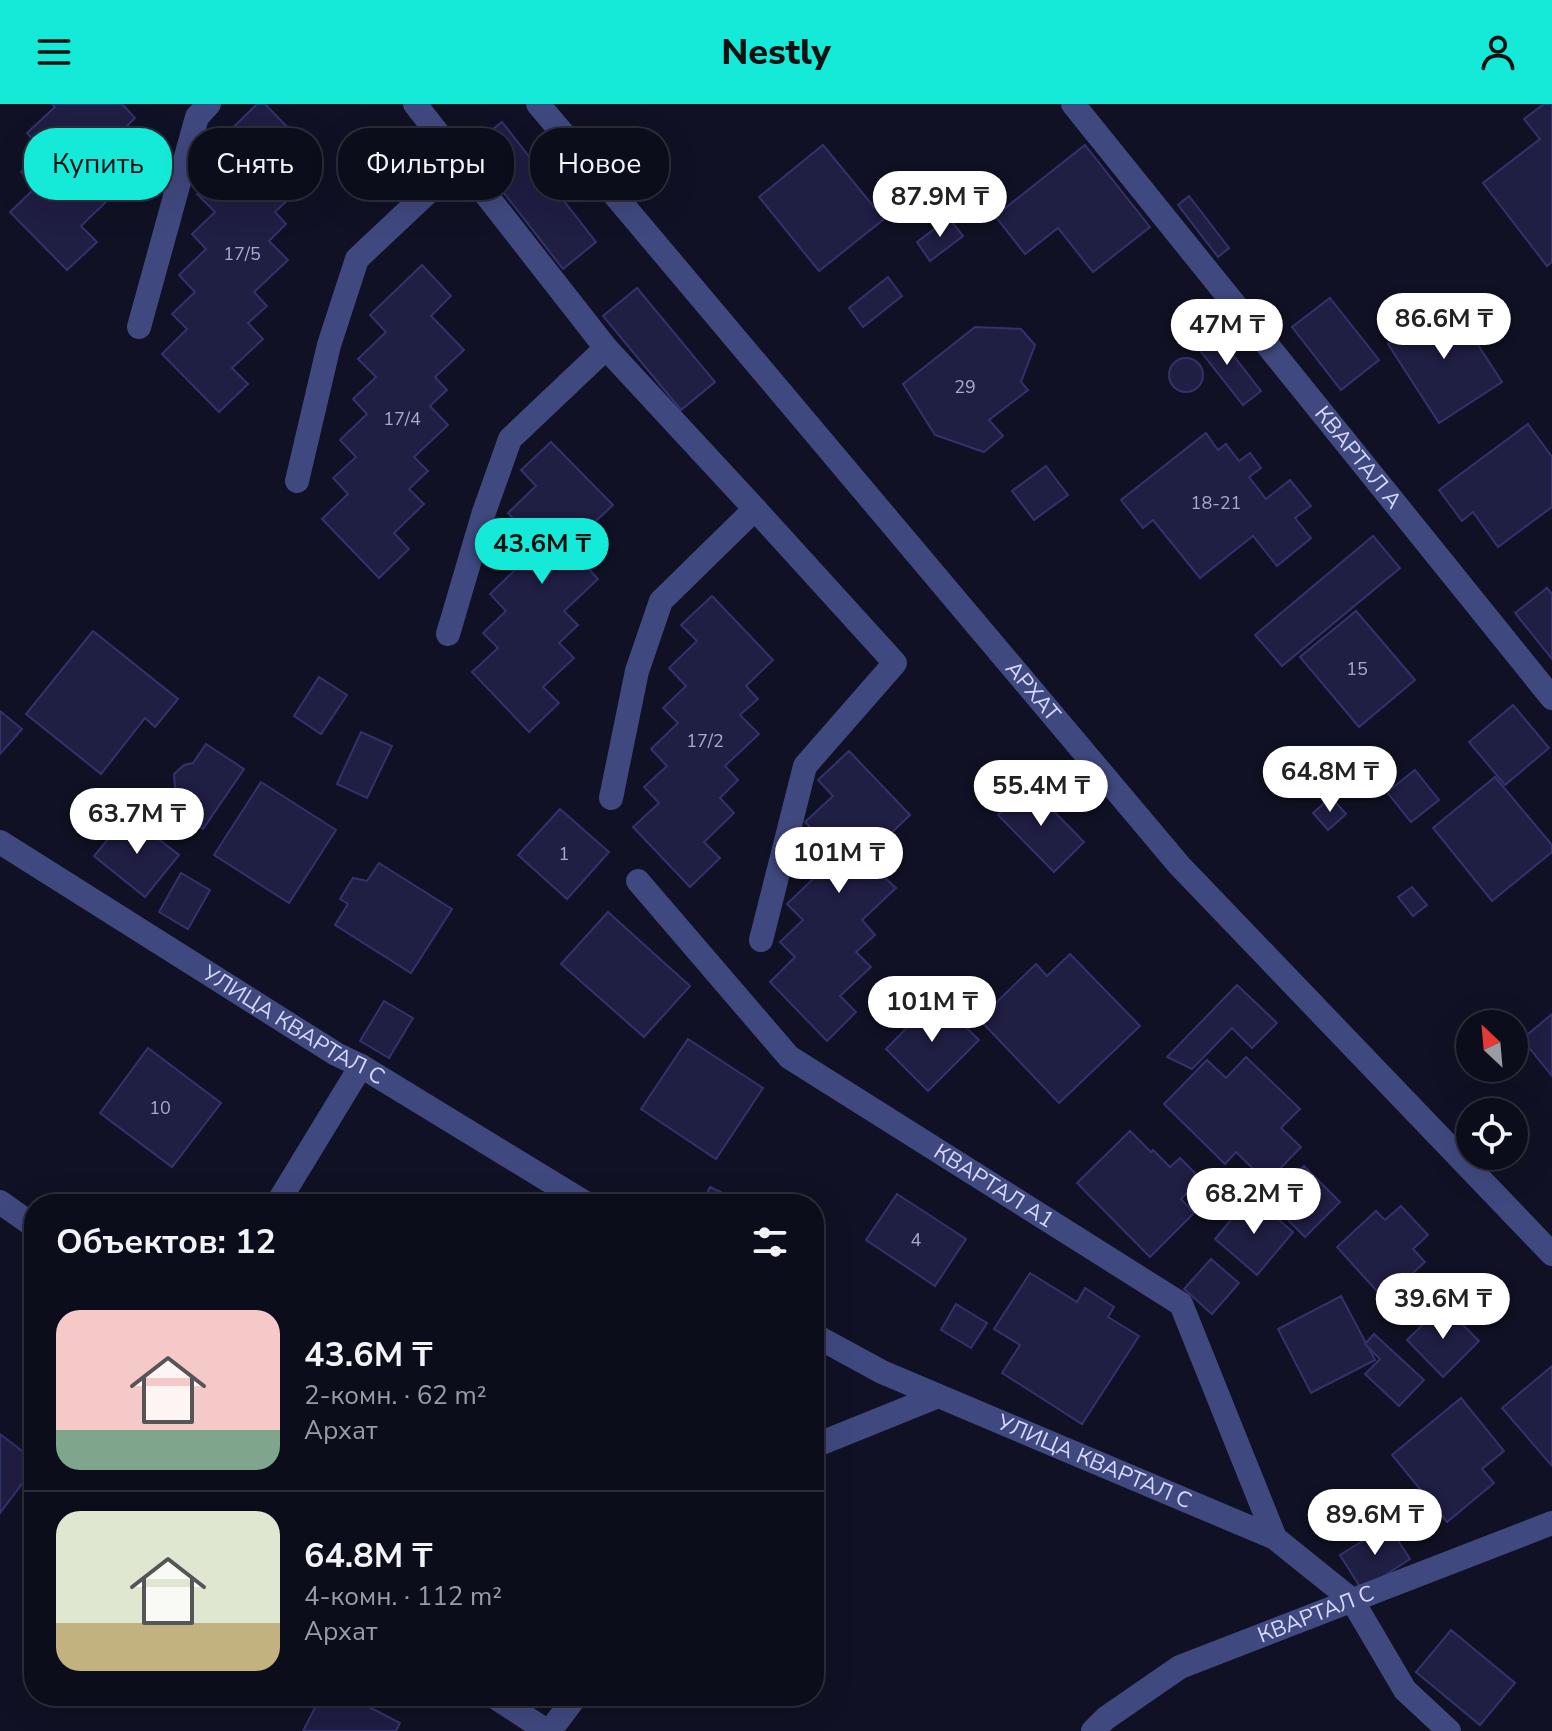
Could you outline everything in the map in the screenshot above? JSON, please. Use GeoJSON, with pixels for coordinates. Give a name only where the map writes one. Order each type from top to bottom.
{"type":"FeatureCollection","features":[{"type":"Feature","properties":{"kind":"street"},"geometry":{"type":"LineString","coordinates":[[139,327],[197,117],[209,104]]}},
{"type":"Feature","properties":{"kind":"street"},"geometry":{"type":"LineString","coordinates":[[415,104],[434,128]]}},
{"type":"Feature","properties":{"kind":"street","name":"АРХАТ"},"geometry":{"type":"LineString","coordinates":[[538,104],[1179,865],[1552,1254]]}},
{"type":"Feature","properties":{"kind":"street","name":"КВАРТАЛ А"},"geometry":{"type":"LineString","coordinates":[[1073,104],[1552,698]]}},
{"type":"Feature","properties":{"kind":"street"},"geometry":{"type":"LineString","coordinates":[[297,481],[329,345],[357,259],[420,200]]}},
{"type":"Feature","properties":{"kind":"street"},"geometry":{"type":"LineString","coordinates":[[490,200],[606,348],[895,663],[805,766],[761,940]]}},
{"type":"Feature","properties":{"kind":"street"},"geometry":{"type":"LineString","coordinates":[[448,634],[484,512],[510,439],[606,348]]}},
{"type":"Feature","properties":{"kind":"street"},"geometry":{"type":"LineString","coordinates":[[611,798],[637,671],[661,601],[755,509]]}},
{"type":"Feature","properties":{"kind":"street","name":"УЛИЦА КВАРТАЛ С"},"geometry":{"type":"LineString","coordinates":[[0,842],[336,1054],[361,1066],[571,1194]]}},
{"type":"Feature","properties":{"kind":"street","name":"КВАРТАЛ А1"},"geometry":{"type":"LineString","coordinates":[[638,881],[789,1057],[1181,1304],[1275,1538]]}},
{"type":"Feature","properties":{"kind":"street"},"geometry":{"type":"LineString","coordinates":[[283,1194],[361,1066]]}},
{"type":"Feature","properties":{"kind":"street"},"geometry":{"type":"LineString","coordinates":[[0,1202],[24,1219]]}},
{"type":"Feature","properties":{"kind":"street","name":"УЛИЦА КВАРТАЛ С"},"geometry":{"type":"LineString","coordinates":[[824,1340],[882,1372],[1275,1538],[1355,1605]]}},
{"type":"Feature","properties":{"kind":"street"},"geometry":{"type":"LineString","coordinates":[[824,1442],[938,1396]]}},
{"type":"Feature","properties":{"kind":"street","name":"КВАРТАЛ С"},"geometry":{"type":"LineString","coordinates":[[1093,1731],[1106,1718],[1180,1667],[1355,1605],[1552,1523]]}},
{"type":"Feature","properties":{"kind":"street"},"geometry":{"type":"LineString","coordinates":[[1355,1605],[1405,1690],[1449,1731]]}},
{"type":"Feature","properties":{"kind":"street"},"geometry":{"type":"LineString","coordinates":[[509,1706],[548,1731],[568,1706]]}},
{"type":"Feature","properties":{"kind":"building"},"geometry":{"type":"Polygon","coordinates":[[[52,104],[122,104],[135,118],[125,128],[32,128],[55,107],[52,104]]]}},
{"type":"Feature","properties":{"kind":"building"},"geometry":{"type":"Polygon","coordinates":[[[257,104],[265,104],[288,128],[232,128],[257,104]]]}},
{"type":"Feature","properties":{"kind":"building"},"geometry":{"type":"Polygon","coordinates":[[[1544,104],[1552,104],[1552,262],[1547,266],[1483,183],[1540,139],[1524,119],[1544,104]]]}},
{"type":"Feature","properties":{"kind":"building"},"geometry":{"type":"Polygon","coordinates":[[[514,137],[530,158],[530,200],[563,200],[596,242],[563,269],[509,200],[514,200],[514,137]]]}},
{"type":"Feature","properties":{"kind":"building"},"geometry":{"type":"Polygon","coordinates":[[[823,145],[884,219],[819,271],[759,197],[823,145]]]}},
{"type":"Feature","properties":{"kind":"building"},"geometry":{"type":"Polygon","coordinates":[[[1085,145],[1150,227],[1093,272],[1058,228],[1025,254],[995,216],[1085,145]]]}},
{"type":"Feature","properties":{"kind":"building"},"geometry":{"type":"Polygon","coordinates":[[[1189,196],[1229,248],[1218,257],[1178,205],[1189,196]]]}},
{"type":"Feature","properties":{"kind":"building"},"geometry":{"type":"Polygon","coordinates":[[[24,199],[108,200],[81,226],[97,242],[67,270],[10,212],[24,199]]]}},
{"type":"Feature","properties":{"kind":"building"},"geometry":{"type":"Polygon","coordinates":[[[203,200],[288,200],[275,212],[286,224],[269,241],[288,260],[254,292],[267,306],[248,323],[263,339],[232,368],[248,384],[219,412],[162,354],[187,329],[172,314],[195,292],[179,275],[206,249],[192,234],[215,212],[203,200]]]}},
{"type":"Feature","properties":{"kind":"building"},"geometry":{"type":"Polygon","coordinates":[[[949,218],[963,236],[930,261],[917,242],[949,218]]]}},
{"type":"Feature","properties":{"kind":"building"},"geometry":{"type":"Polygon","coordinates":[[[422,265],[451,296],[431,316],[464,350],[435,377],[447,390],[430,406],[448,425],[414,457],[428,471],[409,489],[424,504],[394,533],[409,549],[379,578],[322,519],[348,494],[333,478],[356,457],[340,440],[367,414],[353,399],[376,377],[358,359],[386,332],[370,315],[422,265]]]}},
{"type":"Feature","properties":{"kind":"building"},"geometry":{"type":"Polygon","coordinates":[[[888,277],[902,296],[863,327],[849,308],[888,277]]]}},
{"type":"Feature","properties":{"kind":"building"},"geometry":{"type":"Polygon","coordinates":[[[637,288],[715,382],[681,410],[603,316],[637,288]]]}},
{"type":"Feature","properties":{"kind":"building"},"geometry":{"type":"Polygon","coordinates":[[[1330,298],[1379,360],[1341,390],[1292,327],[1330,298]]]}},
{"type":"Feature","properties":{"kind":"building"},"geometry":{"type":"Polygon","coordinates":[[[1451,303],[1502,382],[1439,423],[1388,344],[1404,334],[1401,322],[1421,309],[1427,317],[1451,303]]]}},
{"type":"Feature","properties":{"kind":"building"},"geometry":{"type":"Polygon","coordinates":[[[975,327],[1021,329],[1035,345],[1021,382],[1028,390],[989,420],[1003,436],[984,452],[935,435],[903,384],[975,327]]]}},
{"type":"Feature","properties":{"kind":"building"},"geometry":{"type":"Polygon","coordinates":[[[1212,328],[1261,391],[1243,405],[1194,343],[1212,328]]]}},
{"type":"Feature","properties":{"kind":"building"},"geometry":{"type":"Polygon","coordinates":[[[1186,358],[1198,363],[1203,375],[1198,387],[1186,392],[1174,387],[1169,375],[1174,363],[1186,358]]]}},
{"type":"Feature","properties":{"kind":"building"},"geometry":{"type":"Polygon","coordinates":[[[1528,424],[1552,457],[1552,507],[1498,547],[1473,512],[1462,521],[1439,490],[1528,424]]]}},
{"type":"Feature","properties":{"kind":"building"},"geometry":{"type":"Polygon","coordinates":[[[1206,433],[1218,450],[1226,444],[1239,461],[1250,453],[1261,468],[1249,477],[1266,499],[1290,480],[1311,506],[1295,518],[1311,538],[1277,566],[1253,536],[1200,578],[1153,520],[1143,528],[1121,500],[1206,433]]]}},
{"type":"Feature","properties":{"kind":"building"},"geometry":{"type":"Polygon","coordinates":[[[551,442],[613,505],[585,531],[597,544],[580,560],[598,579],[564,611],[578,625],[559,643],[574,658],[543,687],[559,703],[529,732],[472,672],[498,648],[483,633],[506,611],[490,594],[517,568],[503,553],[525,531],[508,513],[536,486],[521,470],[551,442]]]}},
{"type":"Feature","properties":{"kind":"building"},"geometry":{"type":"Polygon","coordinates":[[[1046,466],[1068,495],[1034,520],[1012,491],[1046,466]]]}},
{"type":"Feature","properties":{"kind":"building"},"geometry":{"type":"Polygon","coordinates":[[[1373,536],[1400,568],[1282,666],[1255,635],[1373,536]]]}},
{"type":"Feature","properties":{"kind":"building"},"geometry":{"type":"Polygon","coordinates":[[[1547,588],[1552,594],[1552,659],[1515,613],[1547,588]]]}},
{"type":"Feature","properties":{"kind":"building"},"geometry":{"type":"Polygon","coordinates":[[[712,596],[773,660],[746,686],[758,699],[740,715],[759,734],[725,766],[738,780],[720,798],[734,813],[704,842],[720,858],[690,887],[633,827],[659,803],[644,787],[667,766],[651,749],[678,723],[663,708],[686,686],[669,668],[697,641],[681,625],[712,596]]]}},
{"type":"Feature","properties":{"kind":"building"},"geometry":{"type":"Polygon","coordinates":[[[1356,611],[1415,680],[1359,727],[1300,657],[1356,611]]]}},
{"type":"Feature","properties":{"kind":"building"},"geometry":{"type":"Polygon","coordinates":[[[93,631],[178,699],[155,727],[145,718],[101,774],[26,714],[93,631]]]}},
{"type":"Feature","properties":{"kind":"building"},"geometry":{"type":"Polygon","coordinates":[[[319,677],[347,695],[321,734],[294,716],[319,677]]]}},
{"type":"Feature","properties":{"kind":"building"},"geometry":{"type":"Polygon","coordinates":[[[1513,705],[1549,748],[1505,785],[1469,742],[1513,705]]]}},
{"type":"Feature","properties":{"kind":"building"},"geometry":{"type":"Polygon","coordinates":[[[0,711],[22,729],[0,754],[0,711]]]}},
{"type":"Feature","properties":{"kind":"building"},"geometry":{"type":"Polygon","coordinates":[[[361,732],[392,746],[367,798],[337,784],[361,732]]]}},
{"type":"Feature","properties":{"kind":"building"},"geometry":{"type":"Polygon","coordinates":[[[206,744],[244,769],[203,829],[165,804],[175,788],[174,774],[184,765],[193,763],[206,744]]]}},
{"type":"Feature","properties":{"kind":"building"},"geometry":{"type":"Polygon","coordinates":[[[849,751],[910,815],[883,841],[895,853],[877,870],[896,888],[862,920],[875,935],[856,952],[871,967],[840,996],[856,1012],[827,1041],[770,982],[795,957],[780,942],[803,920],[787,904],[814,878],[800,862],[823,841],[805,822],[833,796],[818,780],[849,751]]]}},
{"type":"Feature","properties":{"kind":"building"},"geometry":{"type":"Polygon","coordinates":[[[1415,770],[1439,800],[1411,822],[1387,792],[1415,770]]]}},
{"type":"Feature","properties":{"kind":"building"},"geometry":{"type":"Polygon","coordinates":[[[1495,777],[1552,845],[1552,852],[1492,901],[1433,828],[1495,777]]]}},
{"type":"Feature","properties":{"kind":"building"},"geometry":{"type":"Polygon","coordinates":[[[261,782],[336,830],[289,903],[214,855],[261,782]]]}},
{"type":"Feature","properties":{"kind":"building"},"geometry":{"type":"Polygon","coordinates":[[[1028,785],[1084,842],[1054,872],[998,815],[1028,785]]]}},
{"type":"Feature","properties":{"kind":"building"},"geometry":{"type":"Polygon","coordinates":[[[1331,797],[1346,814],[1328,830],[1313,813],[1331,797]]]}},
{"type":"Feature","properties":{"kind":"building"},"geometry":{"type":"Polygon","coordinates":[[[560,809],[609,852],[567,899],[518,855],[560,809]]]}},
{"type":"Feature","properties":{"kind":"building"},"geometry":{"type":"Polygon","coordinates":[[[128,815],[179,855],[145,897],[94,856],[128,815]]]}},
{"type":"Feature","properties":{"kind":"building"},"geometry":{"type":"Polygon","coordinates":[[[379,863],[452,909],[411,973],[335,925],[348,904],[340,899],[353,878],[367,881],[379,863]]]}},
{"type":"Feature","properties":{"kind":"building"},"geometry":{"type":"Polygon","coordinates":[[[181,873],[210,890],[188,929],[159,912],[181,873]]]}},
{"type":"Feature","properties":{"kind":"building"},"geometry":{"type":"Polygon","coordinates":[[[1412,887],[1427,905],[1413,916],[1398,897],[1412,887]]]}},
{"type":"Feature","properties":{"kind":"building"},"geometry":{"type":"Polygon","coordinates":[[[608,912],[690,986],[644,1037],[561,964],[608,912]]]}},
{"type":"Feature","properties":{"kind":"building"},"geometry":{"type":"Polygon","coordinates":[[[1070,954],[1140,1026],[1059,1103],[979,1019],[1036,964],[1047,976],[1070,954]]]}},
{"type":"Feature","properties":{"kind":"building"},"geometry":{"type":"Polygon","coordinates":[[[1237,985],[1277,1023],[1252,1048],[1232,1028],[1192,1069],[1167,1057],[1237,985]]]}},
{"type":"Feature","properties":{"kind":"building"},"geometry":{"type":"Polygon","coordinates":[[[936,998],[979,1040],[928,1091],[886,1049],[936,998]]]}},
{"type":"Feature","properties":{"kind":"building"},"geometry":{"type":"Polygon","coordinates":[[[384,1001],[413,1018],[389,1058],[360,1041],[384,1001]]]}},
{"type":"Feature","properties":{"kind":"building"},"geometry":{"type":"Polygon","coordinates":[[[1552,1014],[1552,1076],[1528,1046],[1528,1034],[1552,1014]]]}},
{"type":"Feature","properties":{"kind":"building"},"geometry":{"type":"Polygon","coordinates":[[[688,1039],[763,1088],[716,1159],[641,1109],[688,1039]]]}},
{"type":"Feature","properties":{"kind":"building"},"geometry":{"type":"Polygon","coordinates":[[[148,1048],[221,1103],[172,1167],[100,1113],[148,1048]]]}},
{"type":"Feature","properties":{"kind":"building"},"geometry":{"type":"Polygon","coordinates":[[[1246,1057],[1300,1109],[1281,1128],[1301,1147],[1267,1182],[1236,1152],[1225,1164],[1164,1104],[1207,1060],[1226,1078],[1246,1057]]]}},
{"type":"Feature","properties":{"kind":"building"},"geometry":{"type":"Polygon","coordinates":[[[1130,1131],[1170,1167],[1180,1158],[1201,1179],[1181,1199],[1194,1213],[1150,1257],[1077,1183],[1130,1131]]]}},
{"type":"Feature","properties":{"kind":"building"},"geometry":{"type":"Polygon","coordinates":[[[1304,1166],[1340,1202],[1305,1237],[1269,1201],[1304,1166]]]}},
{"type":"Feature","properties":{"kind":"building"},"geometry":{"type":"Polygon","coordinates":[[[710,1187],[725,1194],[707,1194],[710,1187]]]}},
{"type":"Feature","properties":{"kind":"building"},"geometry":{"type":"Polygon","coordinates":[[[897,1194],[966,1239],[935,1286],[866,1240],[897,1194]]]}},
{"type":"Feature","properties":{"kind":"building"},"geometry":{"type":"Polygon","coordinates":[[[1251,1196],[1293,1232],[1257,1275],[1215,1239],[1251,1196]]]}},
{"type":"Feature","properties":{"kind":"building"},"geometry":{"type":"Polygon","coordinates":[[[1401,1206],[1428,1235],[1413,1249],[1425,1262],[1384,1299],[1337,1247],[1376,1211],[1385,1220],[1401,1206]]]}},
{"type":"Feature","properties":{"kind":"building"},"geometry":{"type":"Polygon","coordinates":[[[1211,1259],[1239,1283],[1212,1314],[1184,1289],[1211,1259]]]}},
{"type":"Feature","properties":{"kind":"building"},"geometry":{"type":"Polygon","coordinates":[[[1030,1273],[1077,1302],[1085,1288],[1114,1307],[1108,1317],[1139,1336],[1082,1424],[1002,1373],[1020,1345],[994,1329],[1030,1273]]]}},
{"type":"Feature","properties":{"kind":"building"},"geometry":{"type":"Polygon","coordinates":[[[1341,1296],[1375,1360],[1311,1393],[1278,1329],[1341,1296]]]}},
{"type":"Feature","properties":{"kind":"building"},"geometry":{"type":"Polygon","coordinates":[[[956,1304],[987,1323],[971,1348],[941,1330],[956,1304]]]}},
{"type":"Feature","properties":{"kind":"building"},"geometry":{"type":"Polygon","coordinates":[[[1443,1305],[1479,1341],[1443,1377],[1407,1340],[1443,1305]]]}},
{"type":"Feature","properties":{"kind":"building"},"geometry":{"type":"Polygon","coordinates":[[[1374,1334],[1424,1380],[1399,1406],[1365,1374],[1380,1359],[1365,1344],[1374,1334]]]}},
{"type":"Feature","properties":{"kind":"building"},"geometry":{"type":"Polygon","coordinates":[[[1552,1366],[1552,1466],[1502,1408],[1552,1366]]]}},
{"type":"Feature","properties":{"kind":"building"},"geometry":{"type":"Polygon","coordinates":[[[1461,1398],[1504,1451],[1482,1469],[1494,1483],[1447,1522],[1392,1455],[1461,1398]]]}},
{"type":"Feature","properties":{"kind":"building"},"geometry":{"type":"Polygon","coordinates":[[[0,1434],[24,1452],[24,1481],[0,1513],[0,1434]]]}},
{"type":"Feature","properties":{"kind":"building"},"geometry":{"type":"Polygon","coordinates":[[[1388,1525],[1410,1559],[1362,1590],[1340,1555],[1388,1525]]]}},
{"type":"Feature","properties":{"kind":"building"},"geometry":{"type":"Polygon","coordinates":[[[1451,1630],[1515,1683],[1480,1725],[1416,1672],[1451,1630]]]}},
{"type":"Feature","properties":{"kind":"building"},"geometry":{"type":"Polygon","coordinates":[[[316,1706],[367,1706],[400,1723],[396,1731],[303,1731],[316,1706]]]}}]}
